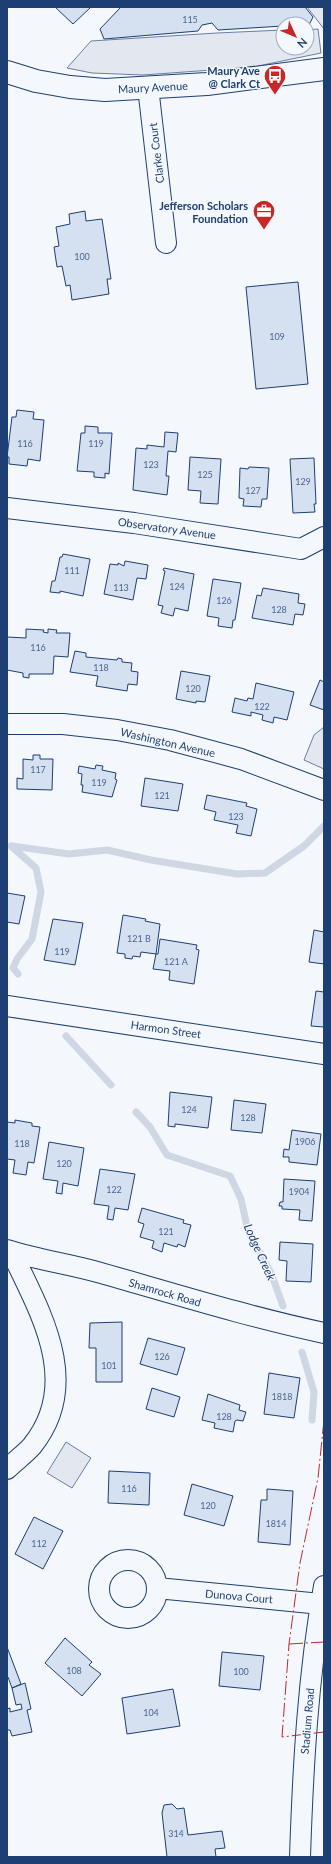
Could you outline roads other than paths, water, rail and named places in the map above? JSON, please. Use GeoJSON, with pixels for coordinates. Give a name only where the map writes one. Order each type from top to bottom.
{"type":"FeatureCollection","features":[{"type":"Feature","properties":{"kind":"main road","name":"Maury Avenue"},"geometry":{"type":"LineString","coordinates":[[7,72],[36,81],[70,87],[105,90],[207,84],[324,69]]}},
{"type":"Feature","properties":{"kind":"street","name":"Clarke Court"},"geometry":{"type":"LineString","coordinates":[[148,88],[166,243]]}},
{"type":"Feature","properties":{"kind":"street","name":"Observatory Avenue"},"geometry":{"type":"LineString","coordinates":[[7,508],[134,523],[301,549],[324,537]]}},
{"type":"Feature","properties":{"kind":"street","name":"Washington Avenue"},"geometry":{"type":"LineString","coordinates":[[7,724],[63,724],[117,730],[170,740],[240,759],[324,790]]}},
{"type":"Feature","properties":{"kind":"street","name":"Harmon Street"},"geometry":{"type":"LineString","coordinates":[[7,1006],[324,1054]]}},
{"type":"Feature","properties":{"kind":"street","name":"Shamrock Road"},"geometry":{"type":"LineString","coordinates":[[9,1251],[100,1272],[170,1294],[282,1324],[324,1333]]}},
{"type":"Feature","properties":{"kind":"street"},"geometry":{"type":"LineString","coordinates":[[7,1469],[31,1446],[45,1426],[54,1399],[56,1370],[54,1355],[42,1317],[9,1251]]}},
{"type":"Feature","properties":{"kind":"street","name":"Dunova Court"},"geometry":{"type":"LineString","coordinates":[[156,1588],[322,1595]]}},
{"type":"Feature","properties":{"kind":"street","name":"Stadium Road"},"geometry":{"type":"LineString","coordinates":[[300,1857],[302,1782],[309,1695],[322,1595]]}},
{"type":"Feature","properties":{"kind":"waterway"},"geometry":{"type":"LineString","coordinates":[[12,846],[69,854],[107,850],[151,860],[237,874],[265,873],[304,846],[324,826]]}},
{"type":"Feature","properties":{"kind":"waterway","name":"Lodge Creek"},"geometry":{"type":"LineString","coordinates":[[11,846],[36,868],[41,892],[32,939],[17,959],[13,968],[18,974]]}},
{"type":"Feature","properties":{"kind":"waterway","name":"Lodge Creek"},"geometry":{"type":"LineString","coordinates":[[66,1036],[111,1085]]}},
{"type":"Feature","properties":{"kind":"waterway","name":"Lodge Creek"},"geometry":{"type":"LineString","coordinates":[[136,1112],[150,1127],[167,1155],[230,1176],[241,1199],[248,1231],[271,1273],[283,1306]]}},
{"type":"Feature","properties":{"kind":"waterway","name":"Lodge Creek"},"geometry":{"type":"LineString","coordinates":[[302,1352],[314,1392],[312,1420]]}},
{"type":"Feature","properties":{"kind":"place","name":"Maury Ave @ Clark Ct"},"geometry":{"type":"Point","coordinates":[275,96]}},
{"type":"Feature","properties":{"kind":"place","name":"Jefferson Scholars Foundation"},"geometry":{"type":"Point","coordinates":[264,230]}}]}
